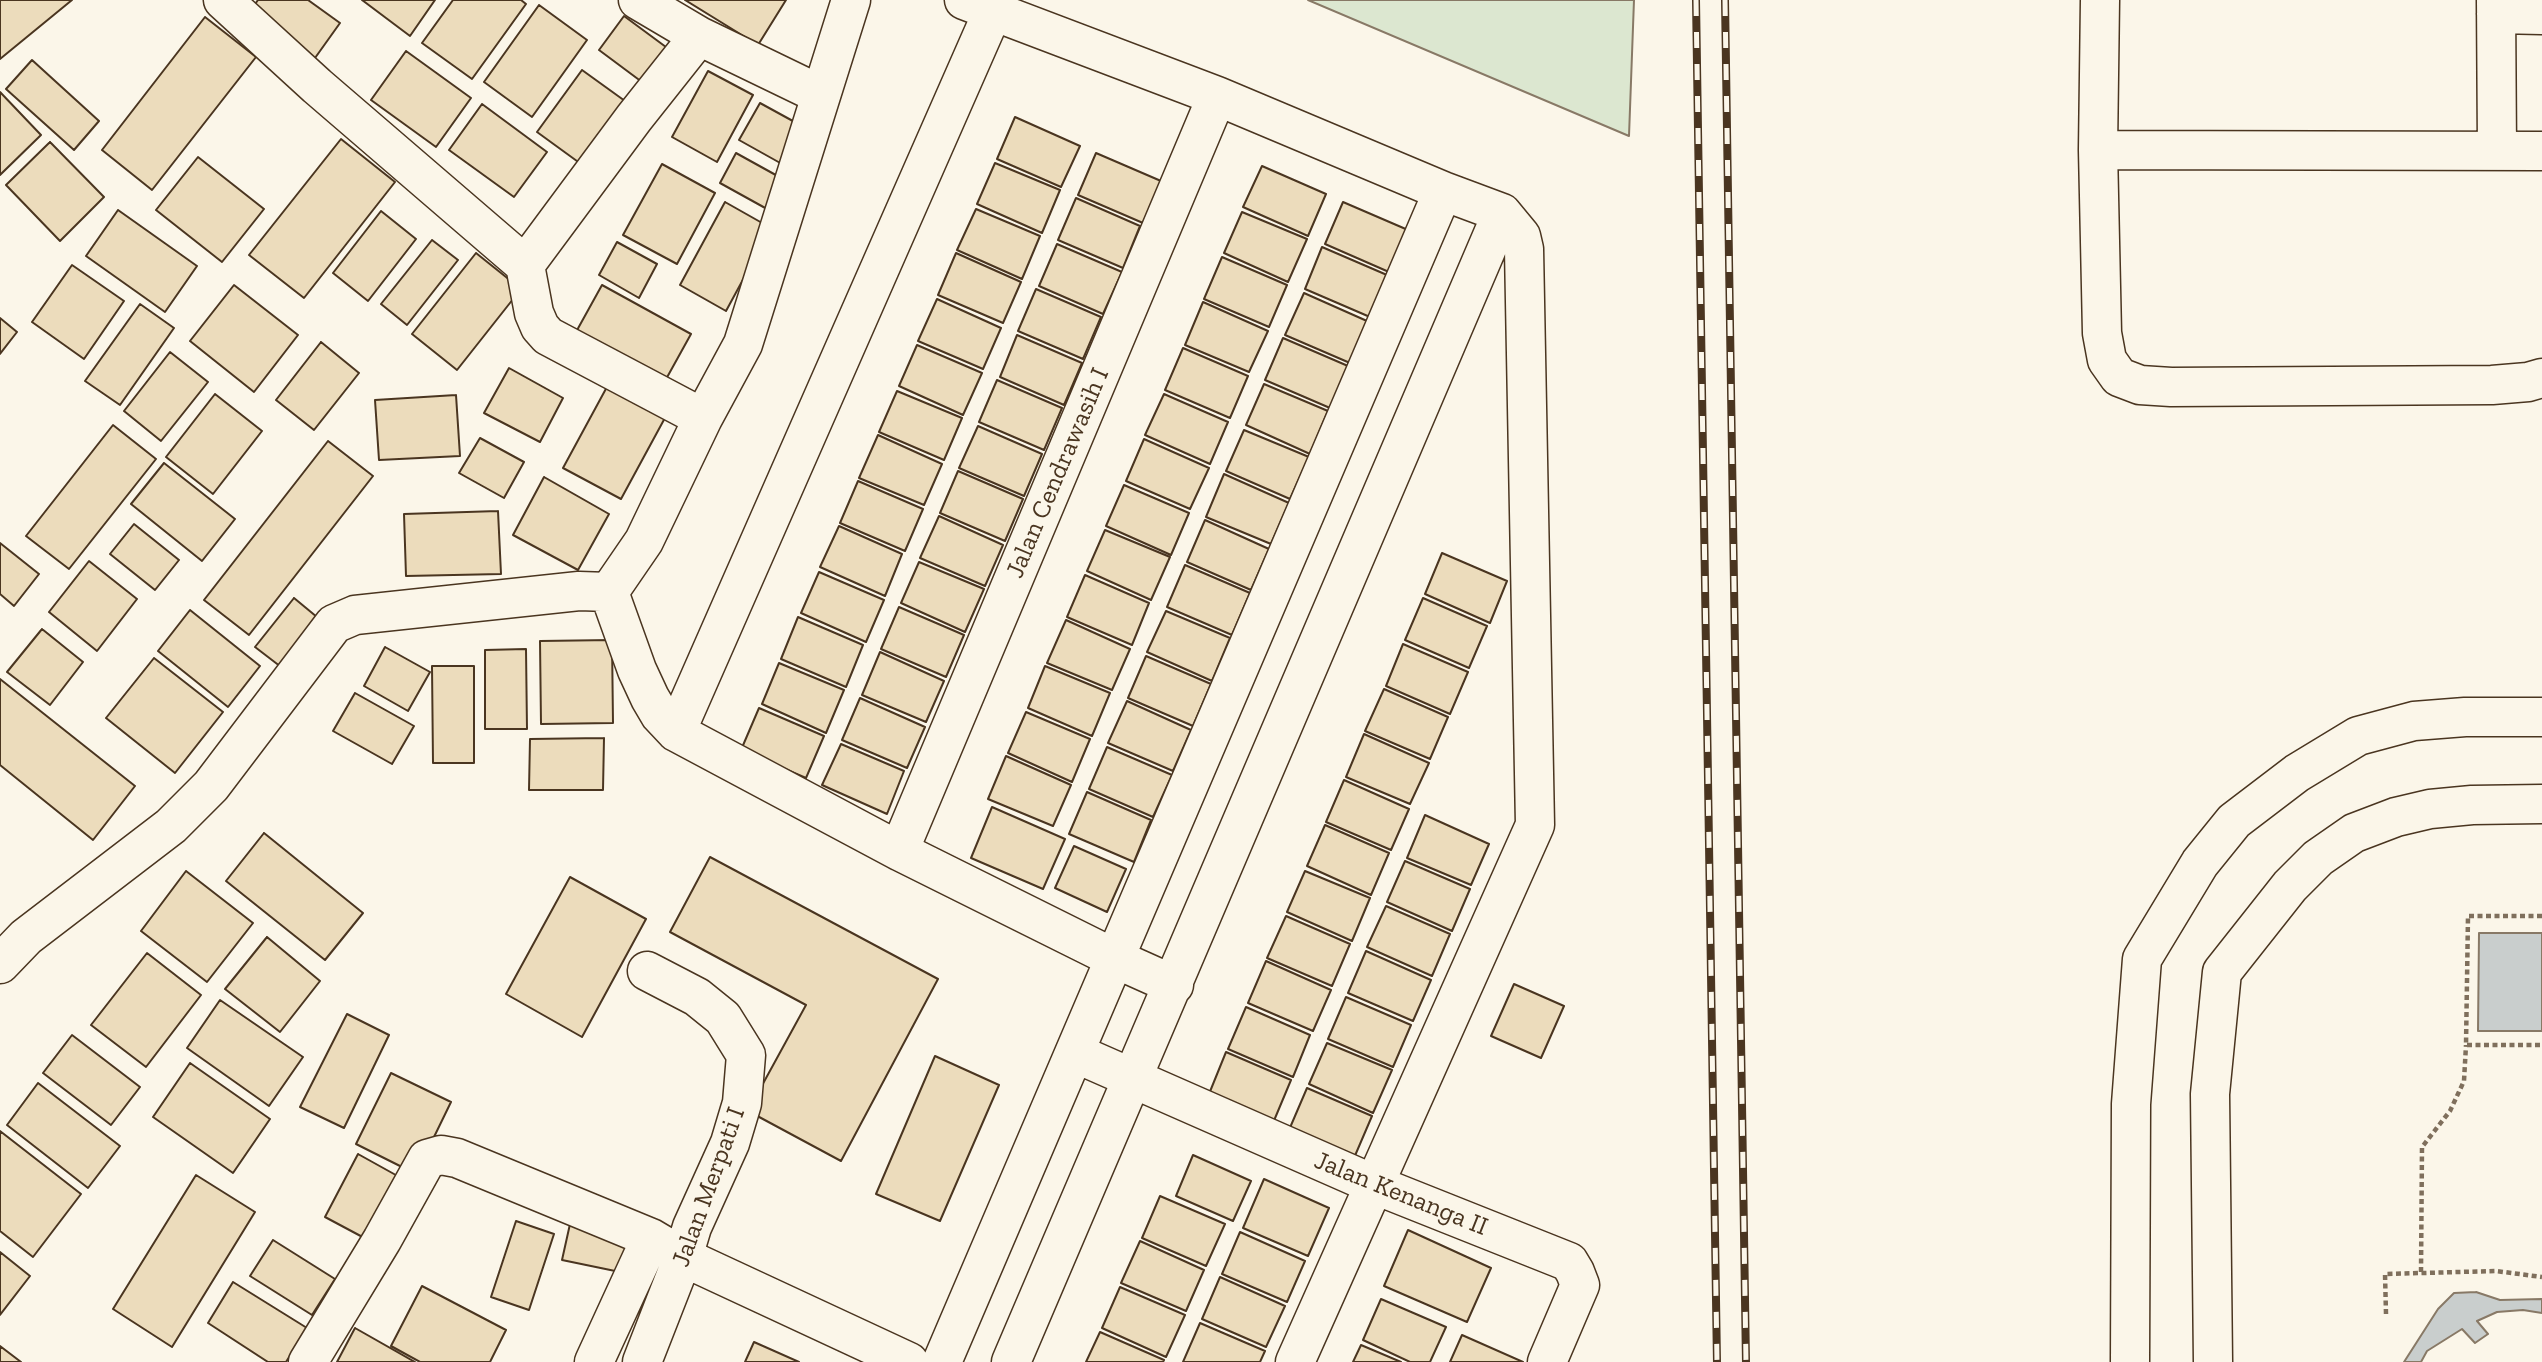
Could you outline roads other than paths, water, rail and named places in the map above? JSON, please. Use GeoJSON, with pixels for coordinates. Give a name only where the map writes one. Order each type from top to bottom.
{"type":"FeatureCollection","features":[{"type":"Feature","properties":{"kind":"street"},"geometry":{"type":"LineString","coordinates":[[223,0],[317,86],[525,265],[534,313],[540,327],[548,336],[703,418]]}},
{"type":"Feature","properties":{"kind":"street"},"geometry":{"type":"LineString","coordinates":[[638,0],[699,36],[821,95]]}},
{"type":"Feature","properties":{"kind":"street"},"geometry":{"type":"LineString","coordinates":[[609,592],[644,541],[703,418],[743,344],[850,0]]}},
{"type":"Feature","properties":{"kind":"street"},"geometry":{"type":"LineString","coordinates":[[2100,0],[2098,150],[2102,333],[2107,360],[2119,377],[2140,386],[2171,387],[2492,385],[2542,378]]}},
{"type":"Feature","properties":{"kind":"street"},"geometry":{"type":"LineString","coordinates":[[676,732],[978,6],[1217,96],[1502,213],[1521,236],[1524,250],[1535,825],[1295,1362]]}},
{"type":"Feature","properties":{"kind":"street"},"geometry":{"type":"LineString","coordinates":[[2497,150],[2496,7],[2542,15]]}},
{"type":"Feature","properties":{"kind":"street"},"geometry":{"type":"LineString","coordinates":[[525,265],[634,118],[699,36]]}},
{"type":"Feature","properties":{"kind":"street","name":"Jalan Cendrawasih I"},"geometry":{"type":"LineString","coordinates":[[899,850],[1217,96]]}},
{"type":"Feature","properties":{"kind":"street"},"geometry":{"type":"LineString","coordinates":[[2098,150],[2542,151]]}},
{"type":"Feature","properties":{"kind":"street"},"geometry":{"type":"LineString","coordinates":[[942,1362],[1443,191]]}},
{"type":"Feature","properties":{"kind":"street"},"geometry":{"type":"LineString","coordinates":[[1011,1362],[1502,213]]}},
{"type":"Feature","properties":{"kind":"street"},"geometry":{"type":"LineString","coordinates":[[0,964],[26,937],[171,826],[211,786],[334,624],[355,615],[579,591],[609,592]]}},
{"type":"Feature","properties":{"kind":"street"},"geometry":{"type":"LineString","coordinates":[[609,592],[650,698],[660,715],[676,732],[899,850],[1116,960],[1174,985]]}},
{"type":"Feature","properties":{"kind":"street"},"geometry":{"type":"LineString","coordinates":[[2130,1362],[2131,1104],[2142,959],[2200,863],[2234,821],[2297,773],[2358,736],[2414,721],[2542,717]]}},
{"type":"Feature","properties":{"kind":"street"},"geometry":{"type":"LineString","coordinates":[[2213,1362],[2210,1094],[2222,972],[2290,886],[2318,858],[2354,833],[2396,817],[2430,809],[2472,805],[2542,804]]}},
{"type":"Feature","properties":{"kind":"street","name":"Jalan Merpati I"},"geometry":{"type":"LineString","coordinates":[[642,1362],[692,1227],[730,1143],[742,1103],[746,1055],[723,1018],[697,997],[647,971]]}},
{"type":"Feature","properties":{"kind":"street","name":"Jalan Kenanga II"},"geometry":{"type":"LineString","coordinates":[[1075,1053],[1373,1184],[1569,1262],[1580,1285],[1547,1362]]}},
{"type":"Feature","properties":{"kind":"street"},"geometry":{"type":"LineString","coordinates":[[308,1362],[382,1240],[427,1159],[441,1154],[457,1158],[650,1238],[683,1257],[909,1362]]}},
{"type":"Feature","properties":{"kind":"street"},"geometry":{"type":"LineString","coordinates":[[594,1362],[650,1238]]}},
{"type":"Feature","properties":{"kind":"railway"},"geometry":{"type":"LineString","coordinates":[[1696,0],[1717,1362]]}},
{"type":"Feature","properties":{"kind":"railway"},"geometry":{"type":"LineString","coordinates":[[1725,0],[1746,1362]]}}]}
